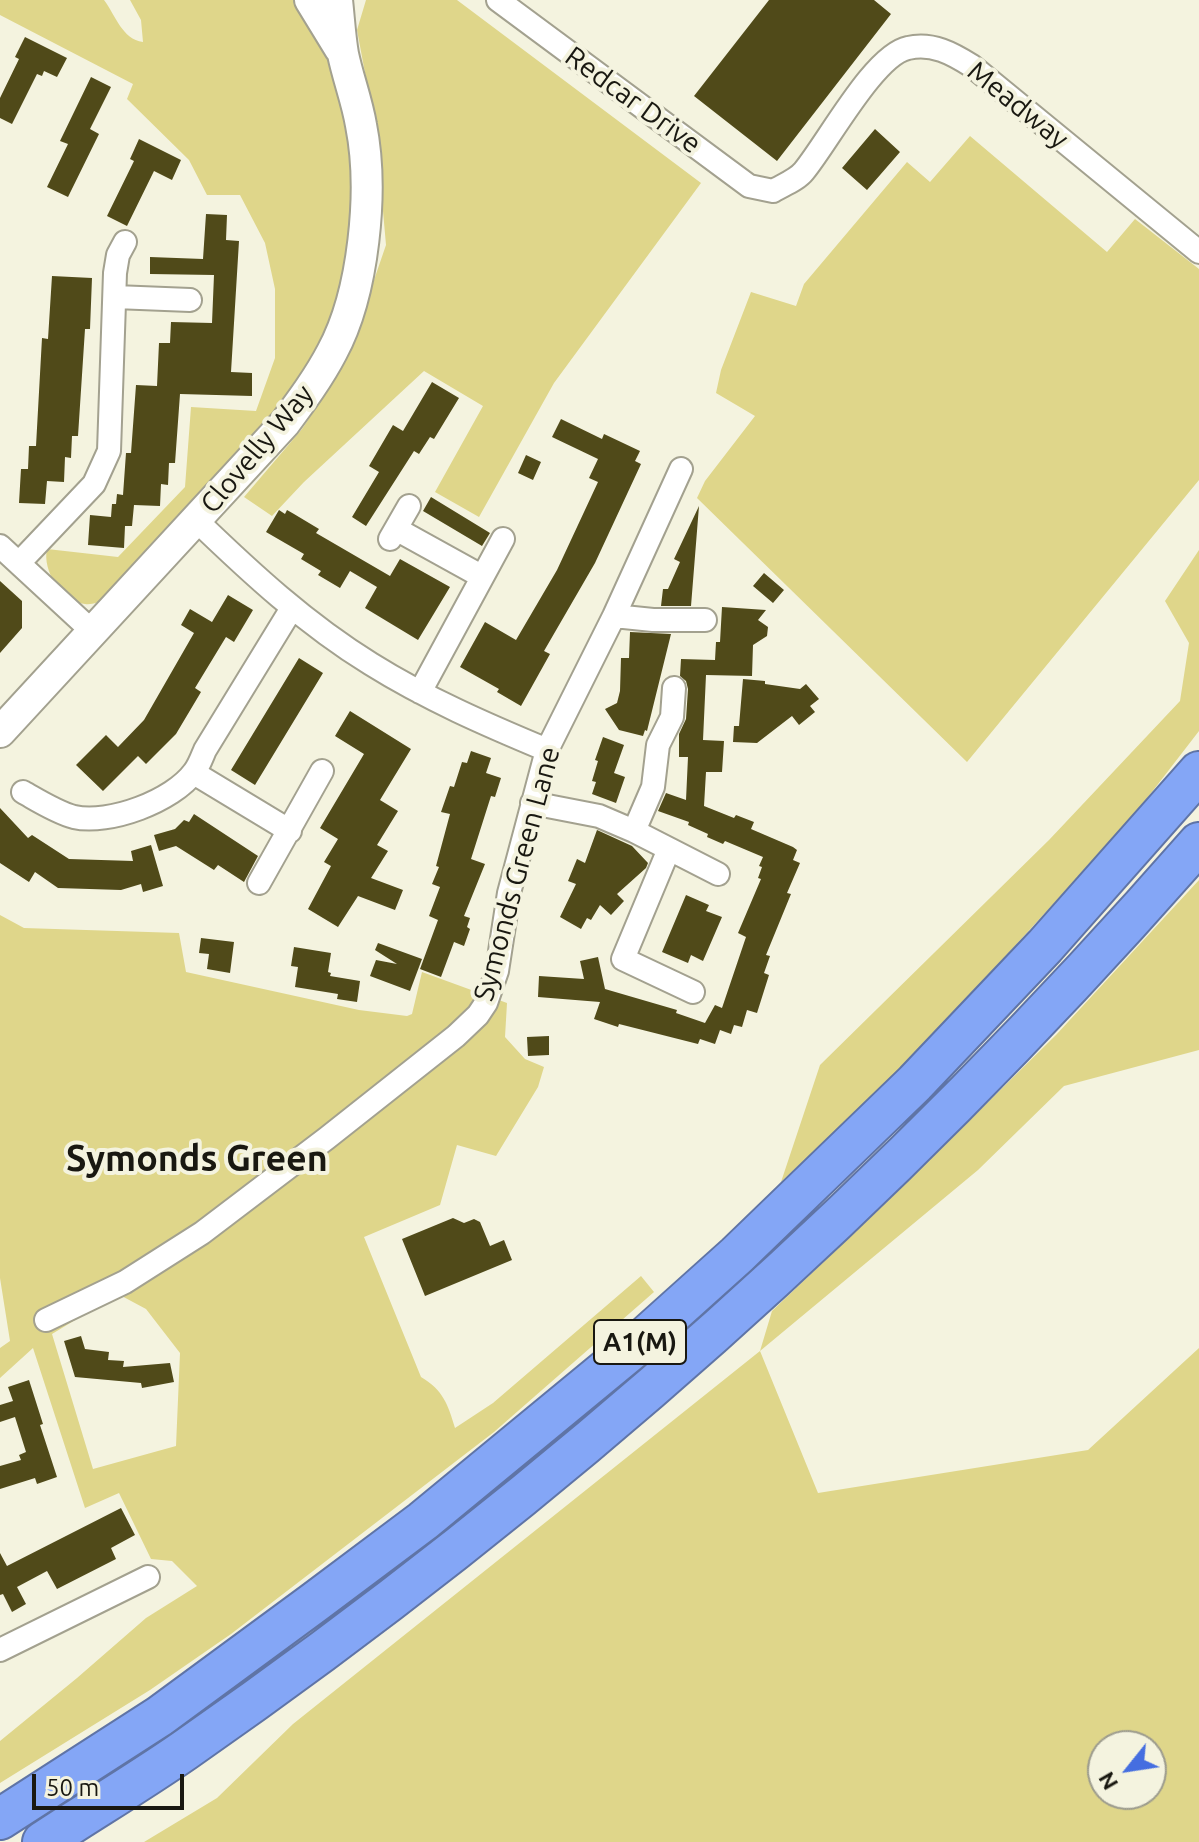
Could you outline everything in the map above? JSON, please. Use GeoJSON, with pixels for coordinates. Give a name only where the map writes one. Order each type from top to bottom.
{"type":"FeatureCollection","features":[{"type":"Feature","properties":{"kind":"highway","name":"A1(M)"},"geometry":{"type":"LineString","coordinates":[[0,1819],[160,1716],[315,1602],[423,1521],[639,1343],[737,1255],[915,1083],[1045,946],[1199,772]]}},
{"type":"Feature","properties":{"kind":"highway","name":"A1(M)"},"geometry":{"type":"LineString","coordinates":[[43,1842],[183,1751],[447,1558],[671,1371],[819,1238],[949,1113],[1110,943],[1199,843]]}},
{"type":"Feature","properties":{"kind":"street","name":"Clovelly Way"},"geometry":{"type":"LineString","coordinates":[[310,0],[343,54]]}},
{"type":"Feature","properties":{"kind":"street","name":"Clovelly Way"},"geometry":{"type":"LineString","coordinates":[[0,732],[285,423],[312,387],[334,349],[356,286],[364,234],[367,179],[362,126],[343,54],[337,0]]}},
{"type":"Feature","properties":{"kind":"street","name":"Redcar Drive"},"geometry":{"type":"LineString","coordinates":[[498,0],[749,186],[773,191]]}},
{"type":"Feature","properties":{"kind":"street","name":"Meadway"},"geometry":{"type":"LineString","coordinates":[[773,191],[802,174],[876,70],[905,48],[930,47],[955,55],[972,66],[1199,252]]}},
{"type":"Feature","properties":{"kind":"street"},"geometry":{"type":"LineString","coordinates":[[19,563],[94,484],[103,470],[109,451],[115,273],[118,255],[125,242]]}},
{"type":"Feature","properties":{"kind":"street"},"geometry":{"type":"LineString","coordinates":[[115,297],[190,300]]}},
{"type":"Feature","properties":{"kind":"street","name":"Symonds Green Lane"},"geometry":{"type":"LineString","coordinates":[[46,1320],[125,1282],[202,1233],[327,1138],[478,1015],[486,1003],[497,971],[509,893],[547,750],[614,616],[681,469]]}},
{"type":"Feature","properties":{"kind":"street"},"geometry":{"type":"LineString","coordinates":[[409,506],[393,535],[481,576]]}},
{"type":"Feature","properties":{"kind":"street"},"geometry":{"type":"LineString","coordinates":[[196,520],[292,608],[370,664],[420,692],[547,750]]}},
{"type":"Feature","properties":{"kind":"street"},"geometry":{"type":"LineString","coordinates":[[420,692],[503,539]]}},
{"type":"Feature","properties":{"kind":"street"},"geometry":{"type":"LineString","coordinates":[[0,546],[93,632]]}},
{"type":"Feature","properties":{"kind":"street"},"geometry":{"type":"LineString","coordinates":[[23,792],[75,817],[99,817],[154,803],[194,773],[292,608]]}},
{"type":"Feature","properties":{"kind":"street"},"geometry":{"type":"LineString","coordinates":[[614,616],[705,620]]}},
{"type":"Feature","properties":{"kind":"street"},"geometry":{"type":"LineString","coordinates":[[634,831],[653,787],[658,745],[672,717],[674,688]]}},
{"type":"Feature","properties":{"kind":"street"},"geometry":{"type":"LineString","coordinates":[[259,883],[322,771]]}},
{"type":"Feature","properties":{"kind":"street"},"geometry":{"type":"LineString","coordinates":[[194,773],[290,831]]}},
{"type":"Feature","properties":{"kind":"street"},"geometry":{"type":"LineString","coordinates":[[532,803],[599,816],[718,874]]}},
{"type":"Feature","properties":{"kind":"street"},"geometry":{"type":"LineString","coordinates":[[669,849],[623,959],[693,992]]}},
{"type":"Feature","properties":{"kind":"street"},"geometry":{"type":"LineString","coordinates":[[0,1650],[148,1577]]}},
{"type":"Feature","properties":{"kind":"shaded area"},"geometry":{"type":"Polygon","coordinates":[[[0,0],[104,0],[125,32],[143,42],[141,20],[130,0],[298,0],[322,46],[340,94],[350,144],[353,195],[350,245],[339,295],[322,343],[297,389],[276,416],[105,600],[93,604],[77,602],[62,592],[51,576],[47,549],[118,557],[185,487],[191,407],[256,411],[275,358],[275,289],[265,243],[240,195],[207,195],[189,160],[127,99],[133,84],[0,15],[0,0]]]}},
{"type":"Feature","properties":{"kind":"shaded area"},"geometry":{"type":"Polygon","coordinates":[[[366,0],[457,0],[701,183],[554,383],[479,517],[435,492],[483,406],[424,371],[304,482],[272,516],[244,497],[302,429],[326,393],[350,350],[386,245],[376,132],[357,30],[366,0]]]}},
{"type":"Feature","properties":{"kind":"shaded area"},"geometry":{"type":"Polygon","coordinates":[[[970,136],[1107,252],[1135,219],[1199,269],[1199,480],[967,762],[697,498],[705,481],[755,416],[716,393],[721,370],[751,292],[796,306],[804,284],[907,162],[930,182],[970,136]]]}},
{"type":"Feature","properties":{"kind":"shaded area"},"geometry":{"type":"Polygon","coordinates":[[[1199,550],[1199,731],[1131,819],[904,1067],[781,1182],[820,1065],[1049,840],[1180,701],[1189,643],[1165,601],[1199,550]]]}},
{"type":"Feature","properties":{"kind":"shaded area"},"geometry":{"type":"Polygon","coordinates":[[[1199,880],[1199,1050],[1064,1086],[978,1170],[760,1351],[772,1311],[1056,1035],[1199,880]]]}},
{"type":"Feature","properties":{"kind":"shaded area"},"geometry":{"type":"Polygon","coordinates":[[[0,915],[24,928],[179,933],[186,972],[359,1010],[412,1014],[422,972],[507,1003],[505,1037],[525,1059],[544,1067],[538,1087],[496,1156],[457,1145],[440,1205],[364,1237],[421,1377],[444,1398],[455,1428],[493,1403],[641,1276],[654,1292],[494,1432],[231,1634],[150,1690],[0,1783],[0,1741],[146,1618],[197,1586],[172,1561],[151,1559],[119,1493],[85,1508],[33,1348],[0,1378],[0,1348],[10,1341],[0,1278],[0,915]],[[118,1294],[52,1334],[93,1469],[176,1446],[180,1353],[146,1309],[118,1294]]]}},
{"type":"Feature","properties":{"kind":"shaded area"},"geometry":{"type":"Polygon","coordinates":[[[1199,1348],[1199,1842],[144,1842],[217,1798],[293,1724],[760,1351],[818,1493],[1088,1450],[1199,1348]]]}},
{"type":"Feature","properties":{"kind":"building"},"geometry":{"type":"Polygon","coordinates":[[[769,0],[874,0],[891,14],[777,161],[694,96],[769,0]]]}},
{"type":"Feature","properties":{"kind":"building"},"geometry":{"type":"Polygon","coordinates":[[[25,37],[67,58],[57,77],[44,71],[42,76],[37,74],[12,124],[0,118],[0,98],[19,59],[15,57],[25,37]]]}},
{"type":"Feature","properties":{"kind":"building"},"geometry":{"type":"Polygon","coordinates":[[[91,77],[111,87],[90,129],[99,134],[68,197],[47,187],[68,144],[60,141],[91,77]]]}},
{"type":"Feature","properties":{"kind":"building"},"geometry":{"type":"Polygon","coordinates":[[[875,129],[900,152],[867,190],[842,168],[875,129]]]}},
{"type":"Feature","properties":{"kind":"building"},"geometry":{"type":"Polygon","coordinates":[[[139,139],[181,160],[172,180],[154,171],[127,226],[107,216],[134,161],[130,159],[139,139]]]}},
{"type":"Feature","properties":{"kind":"building"},"geometry":{"type":"Polygon","coordinates":[[[206,214],[227,215],[226,240],[239,241],[231,372],[252,373],[252,396],[180,394],[175,463],[169,463],[168,485],[161,484],[160,506],[134,505],[132,526],[125,526],[124,548],[88,545],[90,515],[111,517],[117,494],[123,495],[126,453],[131,453],[136,385],[157,386],[159,343],[170,343],[171,322],[212,323],[214,275],[150,274],[150,257],[203,259],[206,214]]]}},
{"type":"Feature","properties":{"kind":"building"},"geometry":{"type":"Polygon","coordinates":[[[52,276],[92,278],[90,329],[85,329],[78,436],[72,436],[71,458],[65,457],[64,482],[47,481],[45,504],[19,503],[21,469],[28,469],[29,446],[36,446],[42,338],[48,339],[52,276]]]}},
{"type":"Feature","properties":{"kind":"building"},"geometry":{"type":"Polygon","coordinates":[[[432,382],[459,398],[434,439],[430,437],[419,454],[414,451],[366,526],[352,517],[379,472],[369,466],[393,425],[403,431],[432,382]]]}},
{"type":"Feature","properties":{"kind":"building"},"geometry":{"type":"Polygon","coordinates":[[[561,419],[602,439],[604,434],[640,451],[635,461],[641,464],[595,563],[544,651],[550,654],[521,706],[497,692],[499,689],[460,667],[485,622],[516,640],[557,570],[598,482],[589,478],[598,459],[552,437],[561,419]]]}},
{"type":"Feature","properties":{"kind":"building"},"geometry":{"type":"Polygon","coordinates":[[[526,455],[541,462],[533,480],[518,473],[526,455]]]}},
{"type":"Feature","properties":{"kind":"building"},"geometry":{"type":"Polygon","coordinates":[[[431,497],[490,533],[482,546],[423,511],[431,497]]]}},
{"type":"Feature","properties":{"kind":"building"},"geometry":{"type":"Polygon","coordinates":[[[699,506],[691,606],[661,606],[663,589],[668,589],[680,562],[674,559],[699,506]]]}},
{"type":"Feature","properties":{"kind":"building"},"geometry":{"type":"Polygon","coordinates":[[[279,510],[294,514],[319,529],[316,533],[390,576],[400,559],[450,587],[418,640],[365,608],[377,587],[350,571],[340,588],[318,575],[321,571],[301,559],[304,554],[266,532],[279,510]]]}},
{"type":"Feature","properties":{"kind":"building"},"geometry":{"type":"Polygon","coordinates":[[[764,573],[784,590],[773,603],[753,586],[764,573]]]}},
{"type":"Feature","properties":{"kind":"building"},"geometry":{"type":"Polygon","coordinates":[[[0,581],[22,601],[22,628],[0,653],[0,581]]]}},
{"type":"Feature","properties":{"kind":"building"},"geometry":{"type":"Polygon","coordinates":[[[228,595],[253,610],[234,642],[226,637],[195,688],[201,692],[176,734],[146,764],[138,756],[103,791],[76,765],[106,735],[118,747],[144,720],[194,633],[181,625],[190,609],[212,622],[228,595]]]}},
{"type":"Feature","properties":{"kind":"building"},"geometry":{"type":"Polygon","coordinates":[[[722,607],[766,610],[758,620],[768,627],[767,636],[753,645],[752,676],[706,675],[703,740],[724,741],[722,772],[706,772],[704,806],[754,822],[751,829],[797,850],[793,860],[800,863],[766,955],[770,956],[764,973],[769,975],[757,1013],[747,1010],[742,1027],[734,1025],[731,1034],[720,1030],[715,1044],[700,1039],[698,1044],[594,1019],[600,1002],[538,997],[539,976],[584,979],[580,961],[598,957],[605,989],[677,1010],[676,1013],[705,1023],[715,1005],[722,1008],[746,937],[738,933],[761,879],[758,878],[762,867],[759,866],[763,857],[707,837],[708,834],[688,825],[689,822],[658,811],[666,793],[686,800],[688,757],[679,757],[679,734],[686,719],[688,689],[686,681],[680,676],[681,659],[715,660],[716,642],[720,642],[722,607]]]}},
{"type":"Feature","properties":{"kind":"building"},"geometry":{"type":"Polygon","coordinates":[[[630,632],[671,634],[647,731],[643,736],[619,730],[605,709],[617,703],[621,658],[629,658],[630,632]]]}},
{"type":"Feature","properties":{"kind":"building"},"geometry":{"type":"Polygon","coordinates":[[[299,658],[323,673],[255,785],[231,770],[299,658]]]}},
{"type":"Feature","properties":{"kind":"building"},"geometry":{"type":"Polygon","coordinates":[[[743,679],[800,689],[806,684],[819,699],[810,706],[815,712],[799,725],[792,716],[757,743],[733,742],[734,726],[739,726],[743,679]]]}},
{"type":"Feature","properties":{"kind":"building"},"geometry":{"type":"Polygon","coordinates":[[[350,711],[411,749],[380,800],[398,811],[377,845],[388,851],[371,878],[403,890],[395,910],[358,896],[338,927],[308,909],[331,866],[324,862],[338,839],[320,828],[364,754],[335,736],[350,711]]]}},
{"type":"Feature","properties":{"kind":"building"},"geometry":{"type":"Polygon","coordinates":[[[603,737],[624,745],[614,773],[625,777],[616,803],[592,794],[598,761],[595,760],[603,737]]]}},
{"type":"Feature","properties":{"kind":"building"},"geometry":{"type":"Polygon","coordinates":[[[471,751],[491,758],[486,773],[501,778],[495,797],[491,796],[471,859],[485,864],[464,916],[470,918],[467,927],[470,929],[464,946],[454,942],[441,977],[420,969],[438,920],[429,916],[440,887],[432,884],[439,867],[436,866],[450,814],[441,812],[450,786],[454,787],[462,762],[467,763],[471,751]]]}},
{"type":"Feature","properties":{"kind":"building"},"geometry":{"type":"Polygon","coordinates":[[[0,808],[28,838],[32,835],[69,859],[133,861],[131,851],[151,845],[163,886],[143,892],[141,884],[121,890],[58,888],[35,872],[29,882],[0,863],[0,808]]]}},
{"type":"Feature","properties":{"kind":"building"},"geometry":{"type":"Polygon","coordinates":[[[194,814],[258,856],[244,882],[218,865],[214,870],[176,846],[159,851],[154,835],[175,829],[184,820],[189,822],[194,814]]]}},
{"type":"Feature","properties":{"kind":"building"},"geometry":{"type":"Polygon","coordinates":[[[597,830],[632,846],[648,863],[617,894],[624,901],[611,915],[600,905],[581,929],[560,917],[576,884],[568,881],[577,859],[585,863],[597,830]]]}},
{"type":"Feature","properties":{"kind":"building"},"geometry":{"type":"Polygon","coordinates":[[[686,895],[709,905],[706,911],[722,917],[703,961],[691,955],[688,963],[662,952],[686,895]]]}},
{"type":"Feature","properties":{"kind":"building"},"geometry":{"type":"Polygon","coordinates":[[[201,938],[234,942],[230,973],[207,969],[209,954],[199,953],[201,938]]]}},
{"type":"Feature","properties":{"kind":"building"},"geometry":{"type":"Polygon","coordinates":[[[378,943],[422,959],[410,991],[370,976],[376,960],[397,964],[375,950],[378,943]]]}},
{"type":"Feature","properties":{"kind":"building"},"geometry":{"type":"Polygon","coordinates":[[[294,947],[331,953],[330,976],[360,981],[357,1002],[337,999],[338,994],[295,987],[298,967],[291,966],[294,947]]]}},
{"type":"Feature","properties":{"kind":"building"},"geometry":{"type":"Polygon","coordinates":[[[549,1036],[549,1055],[528,1056],[527,1037],[549,1036]]]}},
{"type":"Feature","properties":{"kind":"building"},"geometry":{"type":"Polygon","coordinates":[[[453,1218],[464,1223],[474,1219],[480,1222],[490,1246],[504,1240],[512,1260],[425,1296],[402,1239],[453,1218]]]}},
{"type":"Feature","properties":{"kind":"building"},"geometry":{"type":"Polygon","coordinates":[[[81,1336],[85,1349],[109,1352],[108,1360],[124,1361],[123,1367],[170,1363],[174,1382],[142,1388],[141,1383],[75,1377],[64,1341],[81,1336]]]}},
{"type":"Feature","properties":{"kind":"building"},"geometry":{"type":"Polygon","coordinates":[[[29,1380],[57,1477],[37,1484],[35,1478],[0,1489],[0,1466],[21,1460],[19,1455],[26,1452],[15,1417],[0,1422],[0,1405],[13,1401],[8,1387],[29,1380]]]}},
{"type":"Feature","properties":{"kind":"building"},"geometry":{"type":"Polygon","coordinates":[[[121,1508],[135,1535],[111,1548],[116,1559],[57,1589],[47,1571],[17,1587],[26,1604],[12,1612],[3,1594],[0,1595],[0,1553],[7,1566],[121,1508]]]}},
{"type":"Feature","properties":{"kind":"district","name":"Symonds Green"},"geometry":{"type":"Point","coordinates":[197,1159]}}]}
